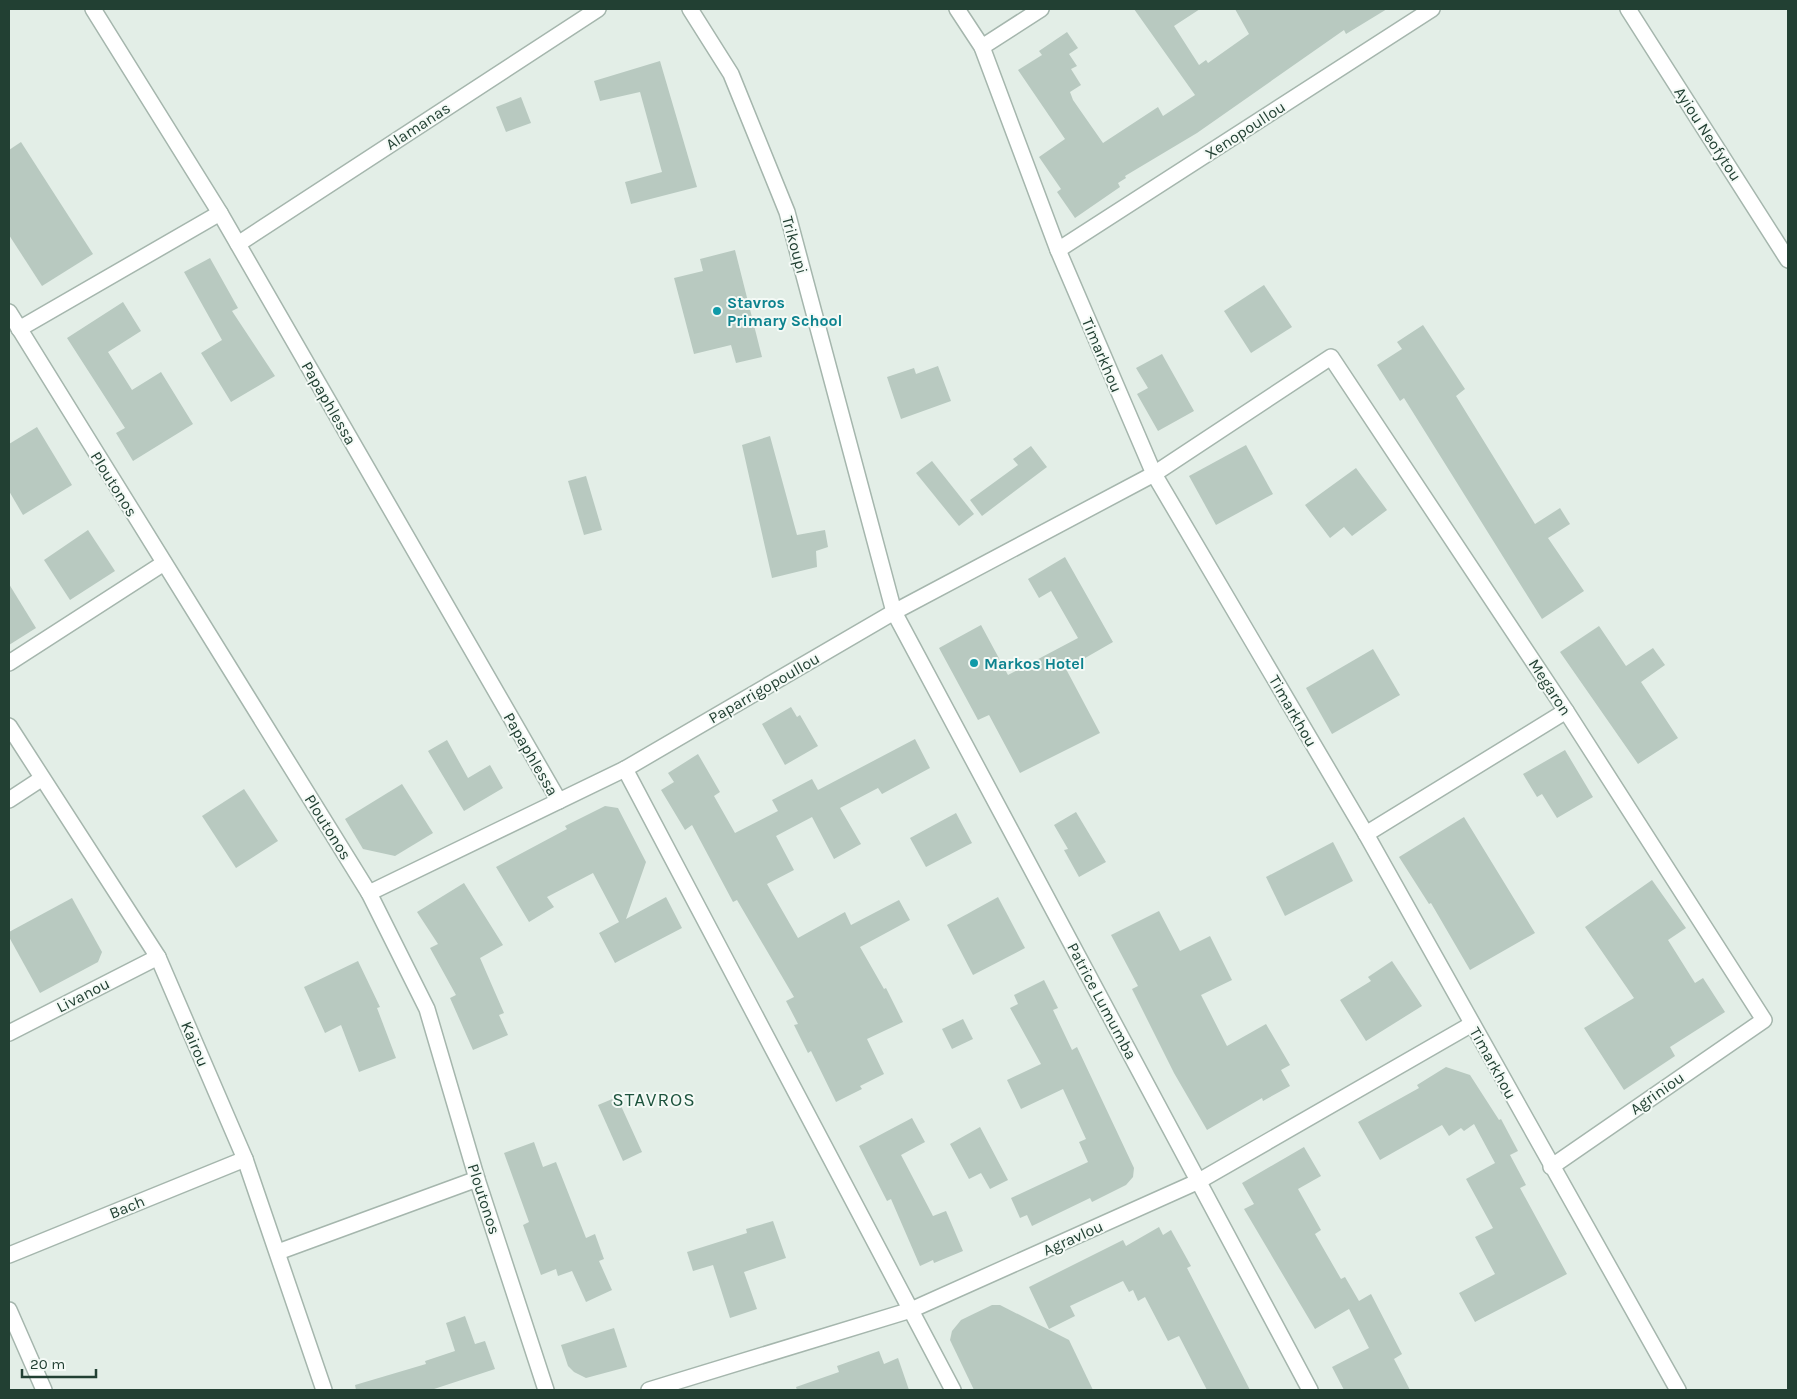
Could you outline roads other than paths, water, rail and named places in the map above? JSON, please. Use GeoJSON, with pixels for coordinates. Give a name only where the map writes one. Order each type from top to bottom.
{"type":"FeatureCollection","features":[{"type":"Feature","properties":{"kind":"street","name":"Papaphlessa"},"geometry":{"type":"LineString","coordinates":[[93,9],[220,213],[559,801]]}},
{"type":"Feature","properties":{"kind":"street","name":"Alamanas"},"geometry":{"type":"LineString","coordinates":[[238,244],[598,9]]}},
{"type":"Feature","properties":{"kind":"street","name":"Trikoupi"},"geometry":{"type":"LineString","coordinates":[[690,9],[731,74],[787,212],[894,612]]}},
{"type":"Feature","properties":{"kind":"street","name":"Timarkhou"},"geometry":{"type":"LineString","coordinates":[[957,9],[982,47],[1058,250],[1154,474],[1366,834],[1678,1390]]}},
{"type":"Feature","properties":{"kind":"street"},"geometry":{"type":"LineString","coordinates":[[982,47],[1041,9]]}},
{"type":"Feature","properties":{"kind":"street","name":"Xenopoullou"},"geometry":{"type":"LineString","coordinates":[[1058,250],[1432,9]]}},
{"type":"Feature","properties":{"kind":"street","name":"Ayiou Neofytou"},"geometry":{"type":"LineString","coordinates":[[1628,9],[1788,260]]}},
{"type":"Feature","properties":{"kind":"street"},"geometry":{"type":"LineString","coordinates":[[19,329],[220,213]]}},
{"type":"Feature","properties":{"kind":"street","name":"Ploutonos"},"geometry":{"type":"LineString","coordinates":[[9,312],[369,893],[427,1008],[477,1179],[546,1390]]}},
{"type":"Feature","properties":{"kind":"street","name":"Paparrigopoullou"},"geometry":{"type":"LineString","coordinates":[[369,893],[625,768],[894,612],[1154,474],[1331,358]]}},
{"type":"Feature","properties":{"kind":"street","name":"Megaron"},"geometry":{"type":"LineString","coordinates":[[1331,358],[1566,711],[1764,1020]]}},
{"type":"Feature","properties":{"kind":"street"},"geometry":{"type":"LineString","coordinates":[[9,663],[164,563]]}},
{"type":"Feature","properties":{"kind":"street","name":"Patrice Lumumba"},"geometry":{"type":"LineString","coordinates":[[894,612],[1310,1390]]}},
{"type":"Feature","properties":{"kind":"street"},"geometry":{"type":"LineString","coordinates":[[1366,834],[1566,711]]}},
{"type":"Feature","properties":{"kind":"street","name":"Kairou"},"geometry":{"type":"LineString","coordinates":[[9,726],[41,779],[158,958],[245,1158],[324,1390]]}},
{"type":"Feature","properties":{"kind":"street"},"geometry":{"type":"LineString","coordinates":[[625,768],[953,1390]]}},
{"type":"Feature","properties":{"kind":"street"},"geometry":{"type":"LineString","coordinates":[[9,800],[41,779]]}},
{"type":"Feature","properties":{"kind":"street","name":"Livanou"},"geometry":{"type":"LineString","coordinates":[[9,1033],[158,958]]}},
{"type":"Feature","properties":{"kind":"street","name":"Agriniou"},"geometry":{"type":"LineString","coordinates":[[1551,1166],[1764,1020]]}},
{"type":"Feature","properties":{"kind":"street","name":"Agravlou"},"geometry":{"type":"LineString","coordinates":[[648,1390],[912,1310],[1198,1181],[1472,1024]]}},
{"type":"Feature","properties":{"kind":"street","name":"Bach"},"geometry":{"type":"LineString","coordinates":[[9,1256],[245,1158]]}},
{"type":"Feature","properties":{"kind":"street"},"geometry":{"type":"LineString","coordinates":[[278,1252],[477,1179]]}},
{"type":"Feature","properties":{"kind":"street"},"geometry":{"type":"LineString","coordinates":[[9,1310],[44,1390]]}},
{"type":"Feature","properties":{"kind":"place","name":"Stavros Primary School"},"geometry":{"type":"Point","coordinates":[717,311]}},
{"type":"Feature","properties":{"kind":"place","name":"Markos Hotel"},"geometry":{"type":"Point","coordinates":[974,663]}},
{"type":"Feature","properties":{"kind":"district","name":"STAVROS"},"geometry":{"type":"Point","coordinates":[654,1100]}}]}
